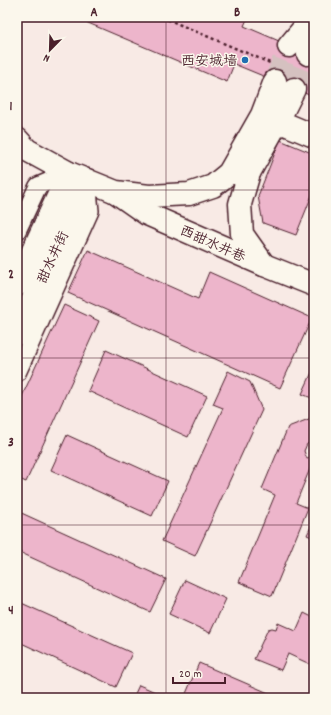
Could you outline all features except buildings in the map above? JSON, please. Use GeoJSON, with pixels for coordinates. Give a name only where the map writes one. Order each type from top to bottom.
{"type":"FeatureCollection","features":[{"type":"Feature","properties":{"kind":"main road"},"geometry":{"type":"LineString","coordinates":[[298,50],[312,18]]}},
{"type":"Feature","properties":{"kind":"main road"},"geometry":{"type":"LineString","coordinates":[[20,145],[78,177],[116,192],[149,196],[189,194],[213,186],[239,173],[278,121],[280,77]]}},
{"type":"Feature","properties":{"kind":"main road"},"geometry":{"type":"LineString","coordinates":[[264,265],[242,234],[239,173],[262,115],[280,77]]}},
{"type":"Feature","properties":{"kind":"main road"},"geometry":{"type":"LineString","coordinates":[[278,121],[314,136]]}},
{"type":"Feature","properties":{"kind":"main road","name":"甜水井街"},"geometry":{"type":"LineString","coordinates":[[17,285],[78,177]]}},
{"type":"Feature","properties":{"kind":"main road","name":"甜水井街"},"geometry":{"type":"LineString","coordinates":[[17,334],[78,177]]}},
{"type":"Feature","properties":{"kind":"main road","name":"西甜水井巷"},"geometry":{"type":"LineString","coordinates":[[116,192],[147,214],[314,285]]}},
{"type":"Feature","properties":{"kind":"street"},"geometry":{"type":"LineString","coordinates":[[17,231],[38,186],[78,177],[90,211],[17,373]]}},
{"type":"Feature","properties":{"kind":"path"},"geometry":{"type":"LineString","coordinates":[[162,17],[280,77]]}},
{"type":"Feature","properties":{"kind":"tunnel"},"geometry":{"type":"LineString","coordinates":[[275,81],[289,46]]}},
{"type":"Feature","properties":{"kind":"tunnel"},"geometry":{"type":"LineString","coordinates":[[294,89],[308,54]]}},
{"type":"Feature","properties":{"kind":"place","name":"西安城墙"},"geometry":{"type":"Point","coordinates":[245,60]}}]}
